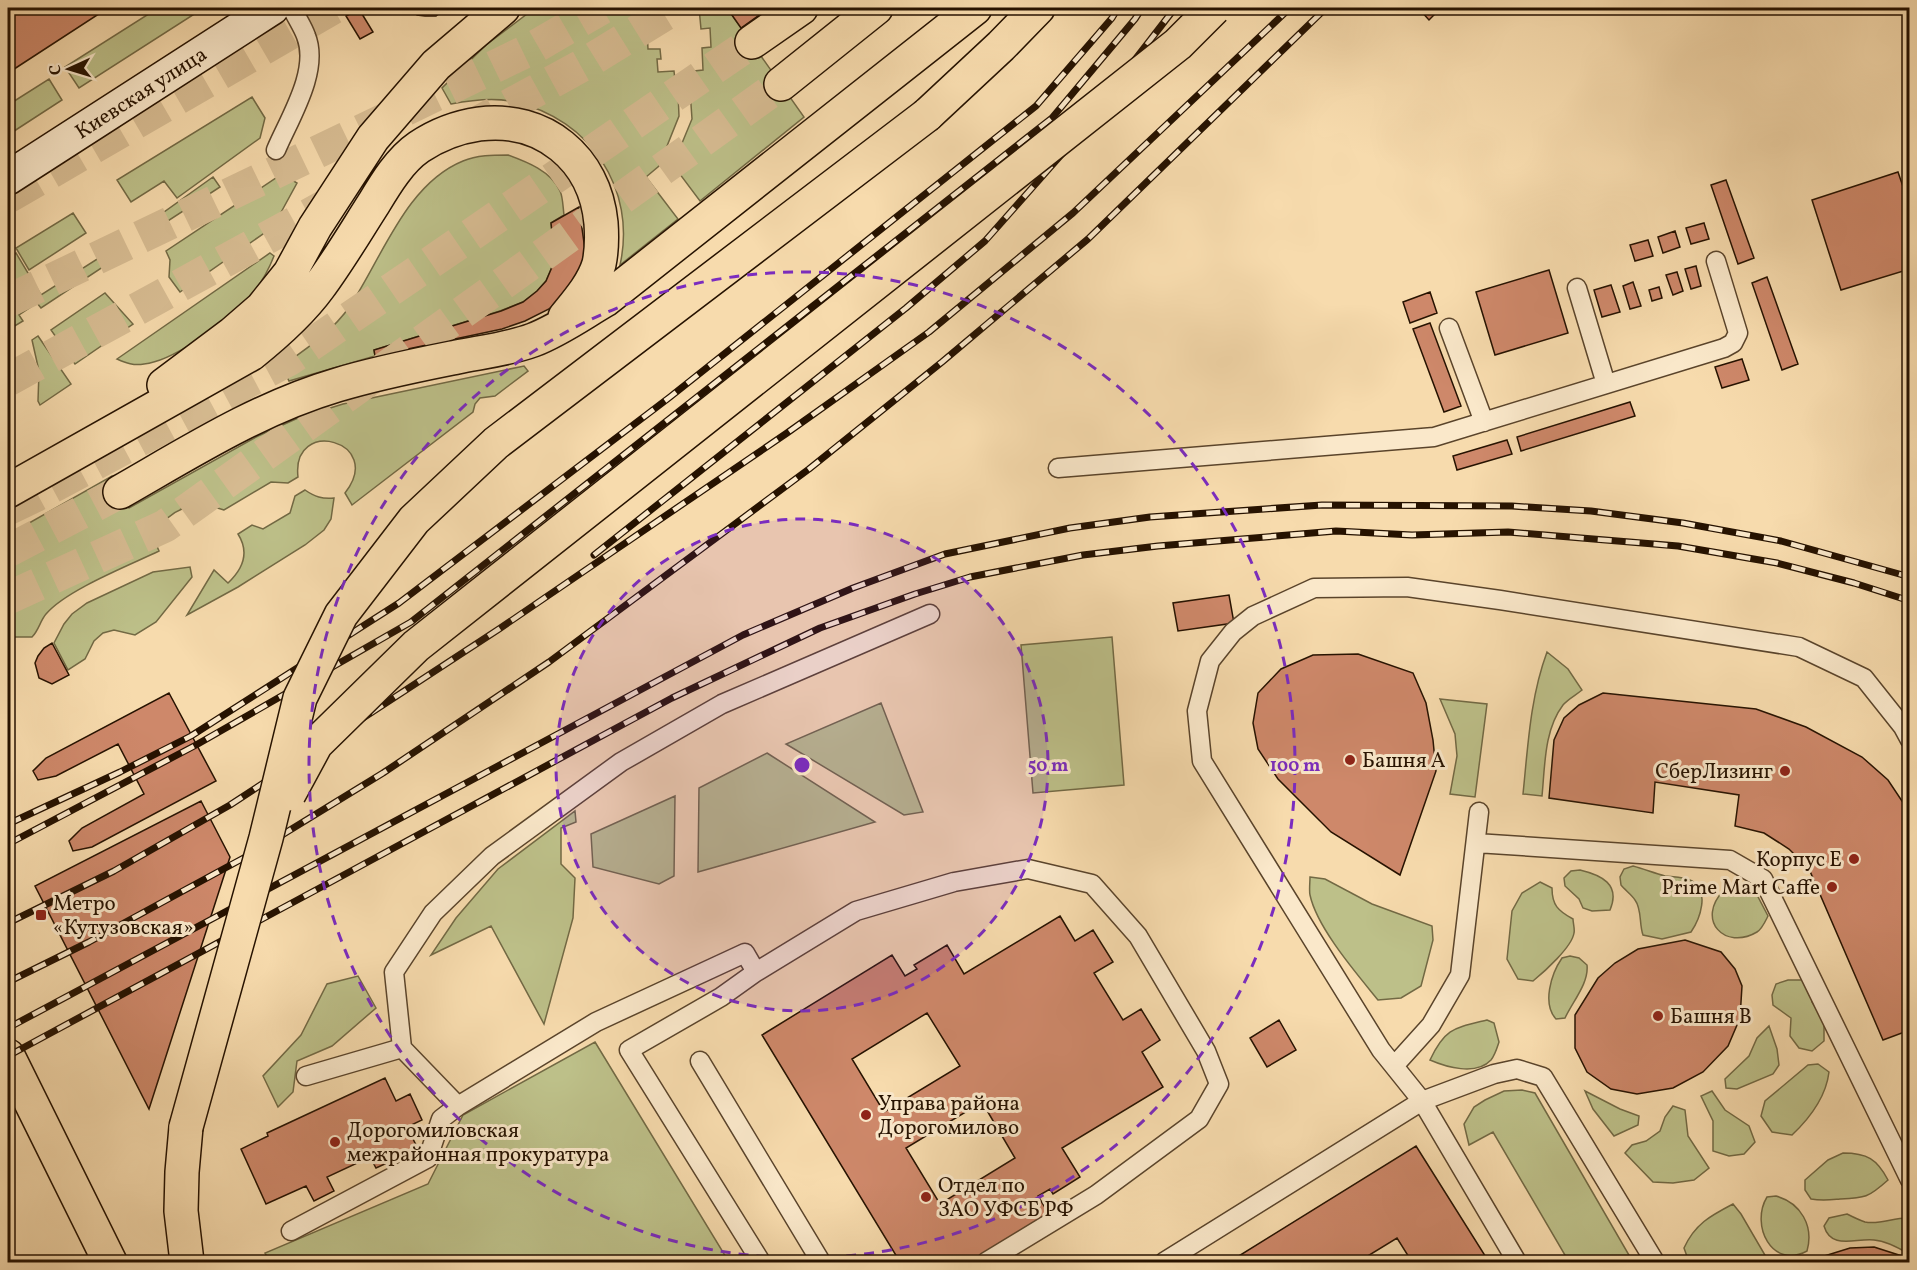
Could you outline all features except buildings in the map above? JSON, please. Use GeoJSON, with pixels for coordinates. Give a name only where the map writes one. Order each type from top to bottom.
{"type":"FeatureCollection","features":[{"type":"Feature","properties":{"kind":"main road"},"geometry":{"type":"LineString","coordinates":[[89,443],[232,334],[262,308],[290,273],[315,226],[373,138],[436,65],[503,8]]}},
{"type":"Feature","properties":{"kind":"main road"},"geometry":{"type":"LineString","coordinates":[[752,42],[801,8]]}},
{"type":"Feature","properties":{"kind":"main road"},"geometry":{"type":"LineString","coordinates":[[781,84],[876,8]]}},
{"type":"Feature","properties":{"kind":"main road"},"geometry":{"type":"LineString","coordinates":[[187,1263],[181,1211],[186,1127],[266,838],[300,698],[341,615],[414,520],[496,443],[927,114],[1001,46],[1038,8]]}},
{"type":"Feature","properties":{"kind":"main road"},"geometry":{"type":"LineString","coordinates":[[266,838],[316,744],[416,646],[1178,44],[1214,8]]}},
{"type":"Feature","properties":{"kind":"main road"},"geometry":{"type":"LineString","coordinates":[[120,492],[252,418],[293,400],[336,385],[393,370],[532,340],[555,330],[605,300],[964,17]]}},
{"type":"Feature","properties":{"kind":"main road"},"geometry":{"type":"LineString","coordinates":[[8,491],[89,443],[242,359],[284,326],[318,288],[390,177],[418,148],[442,134],[478,124],[506,123],[530,127],[553,138],[578,161],[592,184],[602,231],[598,265],[584,294],[555,330]]}},
{"type":"Feature","properties":{"kind":"main road"},"geometry":{"type":"LineString","coordinates":[[8,1056],[110,1263]]}},
{"type":"Feature","properties":{"kind":"street","name":"Киевская улица"},"geometry":{"type":"LineString","coordinates":[[8,178],[255,12]]}},
{"type":"Feature","properties":{"kind":"lane"},"geometry":{"type":"LineString","coordinates":[[276,150],[308,77],[310,57],[307,38],[292,8]]}},
{"type":"Feature","properties":{"kind":"lane"},"geometry":{"type":"LineString","coordinates":[[1058,468],[1434,437],[1724,348],[1733,343],[1738,333],[1716,261]]}},
{"type":"Feature","properties":{"kind":"lane"},"geometry":{"type":"LineString","coordinates":[[1577,288],[1606,384]]}},
{"type":"Feature","properties":{"kind":"lane"},"geometry":{"type":"LineString","coordinates":[[1449,328],[1484,422]]}},
{"type":"Feature","properties":{"kind":"lane"},"geometry":{"type":"LineString","coordinates":[[1517,1263],[1422,1101],[1381,1050],[1202,761],[1197,711],[1210,661],[1233,632],[1254,616],[1314,588],[1407,587],[1799,647],[1864,678],[1903,727],[1910,740]]}},
{"type":"Feature","properties":{"kind":"lane"},"geometry":{"type":"LineString","coordinates":[[458,1106],[402,1048],[394,972],[433,913],[492,856],[621,762],[722,704],[930,614]]}},
{"type":"Feature","properties":{"kind":"lane"},"geometry":{"type":"LineString","coordinates":[[1394,1066],[1431,1025],[1460,975],[1479,812]]}},
{"type":"Feature","properties":{"kind":"lane"},"geometry":{"type":"LineString","coordinates":[[1476,843],[1730,860],[1763,879],[1910,1180]]}},
{"type":"Feature","properties":{"kind":"lane"},"geometry":{"type":"LineString","coordinates":[[761,1263],[629,1050],[721,997],[756,972],[856,911],[954,882],[1028,869],[1092,884],[1138,936],[1206,1051],[1219,1084],[1199,1119],[1096,1195],[986,1263]]}},
{"type":"Feature","properties":{"kind":"lane"},"geometry":{"type":"LineString","coordinates":[[291,1231],[428,1158],[441,1119],[458,1106],[596,1023],[745,953],[756,972]]}},
{"type":"Feature","properties":{"kind":"lane"},"geometry":{"type":"LineString","coordinates":[[306,1076],[402,1048]]}},
{"type":"Feature","properties":{"kind":"lane"},"geometry":{"type":"LineString","coordinates":[[700,1061],[821,1263]]}},
{"type":"Feature","properties":{"kind":"lane"},"geometry":{"type":"LineString","coordinates":[[1164,1263],[1422,1101],[1494,1074],[1517,1069],[1543,1077],[1655,1263]]}},
{"type":"Feature","properties":{"kind":"green space"},"geometry":{"type":"Polygon","coordinates":[[[158,8],[193,8],[196,13],[79,88],[65,67],[158,8]]]}},
{"type":"Feature","properties":{"kind":"green space"},"geometry":{"type":"Polygon","coordinates":[[[535,8],[670,8],[654,10],[659,31],[647,32],[648,49],[660,49],[661,59],[657,59],[658,72],[674,71],[675,80],[671,80],[672,92],[678,92],[679,116],[659,166],[646,177],[678,219],[620,265],[623,237],[621,210],[614,185],[602,161],[586,141],[565,124],[542,111],[515,102],[491,99],[451,104],[442,88],[486,45],[535,8]]]}},
{"type":"Feature","properties":{"kind":"green space"},"geometry":{"type":"Polygon","coordinates":[[[699,8],[727,8],[804,117],[700,201],[673,165],[692,119],[690,90],[696,89],[694,71],[703,70],[702,48],[711,47],[710,28],[701,29],[699,8]]]}},
{"type":"Feature","properties":{"kind":"green space"},"geometry":{"type":"Polygon","coordinates":[[[49,79],[62,100],[8,135],[8,105],[49,79]]]}},
{"type":"Feature","properties":{"kind":"green space"},"geometry":{"type":"Polygon","coordinates":[[[252,97],[265,118],[260,138],[177,198],[164,181],[131,202],[117,180],[252,97]]]}},
{"type":"Feature","properties":{"kind":"green space"},"geometry":{"type":"Polygon","coordinates":[[[508,155],[545,173],[556,184],[562,196],[564,215],[551,223],[554,251],[552,267],[546,281],[537,291],[523,302],[500,311],[374,350],[375,356],[289,381],[282,366],[336,324],[362,287],[397,224],[426,187],[443,172],[468,159],[479,156],[508,155]]]}},
{"type":"Feature","properties":{"kind":"green space"},"geometry":{"type":"Polygon","coordinates":[[[282,174],[297,183],[273,227],[180,292],[169,277],[170,260],[166,251],[282,174]]]}},
{"type":"Feature","properties":{"kind":"green space"},"geometry":{"type":"Polygon","coordinates":[[[213,177],[220,187],[151,232],[146,225],[213,177]]]}},
{"type":"Feature","properties":{"kind":"green space"},"geometry":{"type":"Polygon","coordinates":[[[73,213],[86,233],[29,270],[16,248],[73,213]]]}},
{"type":"Feature","properties":{"kind":"green space"},"geometry":{"type":"Polygon","coordinates":[[[16,253],[41,295],[105,254],[109,263],[41,308],[37,303],[19,315],[23,321],[13,327],[8,320],[8,258],[16,253]]]}},
{"type":"Feature","properties":{"kind":"green space"},"geometry":{"type":"Polygon","coordinates":[[[270,253],[274,256],[256,289],[241,306],[209,332],[182,350],[156,361],[137,365],[117,359],[270,253]]]}},
{"type":"Feature","properties":{"kind":"green space"},"geometry":{"type":"Polygon","coordinates":[[[105,293],[133,324],[75,364],[51,330],[105,293]]]}},
{"type":"Feature","properties":{"kind":"green space"},"geometry":{"type":"Polygon","coordinates":[[[38,336],[71,384],[40,405],[38,401],[39,371],[32,340],[38,336]]]}},
{"type":"Feature","properties":{"kind":"green space"},"geometry":{"type":"Polygon","coordinates":[[[524,366],[528,371],[495,396],[480,398],[473,412],[352,505],[345,493],[354,475],[354,460],[346,449],[334,443],[321,442],[308,446],[300,458],[298,477],[288,483],[271,482],[224,510],[202,505],[175,512],[152,535],[159,551],[68,596],[46,614],[32,637],[15,637],[8,641],[8,535],[112,476],[129,508],[258,436],[298,418],[343,404],[524,366]]]}},
{"type":"Feature","properties":{"kind":"green space"},"geometry":{"type":"Polygon","coordinates":[[[305,490],[319,497],[334,498],[331,519],[324,530],[305,545],[238,587],[187,615],[214,570],[228,583],[238,572],[243,560],[244,548],[238,534],[252,525],[263,529],[290,513],[295,496],[305,490]]]}},
{"type":"Feature","properties":{"kind":"green space"},"geometry":{"type":"Polygon","coordinates":[[[190,567],[192,577],[156,622],[135,635],[114,630],[103,633],[94,641],[85,659],[68,670],[54,643],[72,614],[87,603],[153,572],[190,567]]]}},
{"type":"Feature","properties":{"kind":"green space"},"geometry":{"type":"Polygon","coordinates":[[[1112,637],[1124,785],[1033,793],[1021,645],[1112,637]]]}},
{"type":"Feature","properties":{"kind":"green space"},"geometry":{"type":"Polygon","coordinates":[[[1547,652],[1568,669],[1582,690],[1563,705],[1552,726],[1546,749],[1542,796],[1523,794],[1533,704],[1547,652]]]}},
{"type":"Feature","properties":{"kind":"green space"},"geometry":{"type":"Polygon","coordinates":[[[1440,699],[1487,704],[1475,797],[1450,794],[1457,756],[1455,734],[1440,699]]]}},
{"type":"Feature","properties":{"kind":"green space"},"geometry":{"type":"Polygon","coordinates":[[[881,703],[923,812],[904,815],[786,744],[881,703]]]}},
{"type":"Feature","properties":{"kind":"green space"},"geometry":{"type":"Polygon","coordinates":[[[767,753],[875,822],[698,872],[699,788],[767,753]]]}},
{"type":"Feature","properties":{"kind":"green space"},"geometry":{"type":"Polygon","coordinates":[[[675,796],[674,876],[659,884],[593,867],[591,834],[675,796]]]}},
{"type":"Feature","properties":{"kind":"green space"},"geometry":{"type":"Polygon","coordinates":[[[575,811],[576,822],[561,828],[561,864],[575,878],[573,918],[544,1024],[491,926],[431,955],[456,918],[498,869],[575,811]]]}},
{"type":"Feature","properties":{"kind":"green space"},"geometry":{"type":"Polygon","coordinates":[[[1633,866],[1665,876],[1686,879],[1697,886],[1701,891],[1702,905],[1691,932],[1662,939],[1643,935],[1637,904],[1621,885],[1620,877],[1624,869],[1633,866]]]}},
{"type":"Feature","properties":{"kind":"green space"},"geometry":{"type":"Polygon","coordinates":[[[1580,870],[1602,878],[1611,887],[1613,901],[1610,910],[1592,911],[1583,908],[1579,899],[1565,886],[1564,878],[1571,871],[1580,870]]]}},
{"type":"Feature","properties":{"kind":"green space"},"geometry":{"type":"Polygon","coordinates":[[[1310,877],[1325,879],[1372,904],[1432,926],[1433,940],[1421,986],[1401,998],[1378,1000],[1349,964],[1321,922],[1310,895],[1310,877]]]}},
{"type":"Feature","properties":{"kind":"green space"},"geometry":{"type":"Polygon","coordinates":[[[1540,882],[1552,888],[1553,899],[1557,907],[1573,919],[1574,933],[1563,952],[1533,981],[1518,979],[1507,959],[1512,911],[1522,893],[1540,882]]]}},
{"type":"Feature","properties":{"kind":"green space"},"geometry":{"type":"Polygon","coordinates":[[[1724,890],[1757,895],[1768,916],[1759,931],[1745,937],[1734,938],[1718,929],[1713,921],[1712,912],[1724,890]]]}},
{"type":"Feature","properties":{"kind":"green space"},"geometry":{"type":"Polygon","coordinates":[[[1570,956],[1579,958],[1587,965],[1586,978],[1565,1018],[1556,1019],[1549,1005],[1552,980],[1562,958],[1570,956]]]}},
{"type":"Feature","properties":{"kind":"green space"},"geometry":{"type":"Polygon","coordinates":[[[358,976],[376,1008],[332,1046],[297,1061],[293,1092],[278,1107],[263,1076],[301,1035],[327,984],[358,976]]]}},
{"type":"Feature","properties":{"kind":"green space"},"geometry":{"type":"Polygon","coordinates":[[[1788,980],[1802,980],[1810,988],[1812,1002],[1824,1021],[1824,1041],[1812,1051],[1799,1048],[1790,1036],[1791,1018],[1773,1005],[1772,995],[1776,984],[1788,980]]]}},
{"type":"Feature","properties":{"kind":"green space"},"geometry":{"type":"Polygon","coordinates":[[[1487,1020],[1494,1023],[1499,1042],[1491,1060],[1485,1065],[1461,1069],[1430,1060],[1446,1035],[1466,1025],[1487,1020]]]}},
{"type":"Feature","properties":{"kind":"green space"},"geometry":{"type":"Polygon","coordinates":[[[1769,1026],[1777,1049],[1779,1065],[1773,1074],[1737,1089],[1726,1088],[1725,1079],[1749,1056],[1757,1038],[1769,1026]]]}},
{"type":"Feature","properties":{"kind":"green space"},"geometry":{"type":"Polygon","coordinates":[[[595,1042],[729,1262],[270,1262],[265,1253],[428,1184],[463,1115],[595,1042]]]}},
{"type":"Feature","properties":{"kind":"green space"},"geometry":{"type":"Polygon","coordinates":[[[1818,1064],[1829,1072],[1821,1098],[1816,1106],[1792,1135],[1772,1132],[1761,1116],[1765,1101],[1808,1065],[1818,1064]]]}},
{"type":"Feature","properties":{"kind":"green space"},"geometry":{"type":"Polygon","coordinates":[[[1522,1090],[1535,1093],[1633,1262],[1569,1262],[1493,1132],[1469,1145],[1464,1124],[1474,1107],[1504,1091],[1522,1090]]]}},
{"type":"Feature","properties":{"kind":"green space"},"geometry":{"type":"Polygon","coordinates":[[[1585,1091],[1639,1116],[1638,1125],[1614,1136],[1593,1109],[1585,1091]]]}},
{"type":"Feature","properties":{"kind":"green space"},"geometry":{"type":"Polygon","coordinates":[[[1712,1091],[1725,1110],[1749,1126],[1755,1142],[1744,1154],[1729,1156],[1713,1151],[1713,1121],[1701,1096],[1712,1091]]]}},
{"type":"Feature","properties":{"kind":"green space"},"geometry":{"type":"Polygon","coordinates":[[[1673,1106],[1685,1110],[1688,1136],[1709,1168],[1694,1180],[1673,1183],[1653,1182],[1625,1153],[1632,1145],[1646,1141],[1660,1131],[1665,1117],[1673,1106]]]}},
{"type":"Feature","properties":{"kind":"green space"},"geometry":{"type":"Polygon","coordinates":[[[1843,1153],[1859,1154],[1875,1162],[1888,1180],[1871,1194],[1861,1197],[1811,1199],[1805,1190],[1805,1180],[1828,1160],[1843,1153]]]}},
{"type":"Feature","properties":{"kind":"green space"},"geometry":{"type":"Polygon","coordinates":[[[1776,1196],[1792,1204],[1804,1217],[1809,1233],[1807,1251],[1795,1255],[1784,1255],[1774,1250],[1768,1242],[1761,1220],[1762,1208],[1767,1197],[1776,1196]]]}},
{"type":"Feature","properties":{"kind":"green space"},"geometry":{"type":"Polygon","coordinates":[[[1733,1204],[1769,1262],[1689,1262],[1684,1248],[1693,1233],[1710,1217],[1733,1204]]]}},
{"type":"Feature","properties":{"kind":"green space"},"geometry":{"type":"Polygon","coordinates":[[[1847,1214],[1871,1223],[1909,1218],[1909,1254],[1879,1241],[1844,1241],[1832,1238],[1824,1226],[1829,1218],[1847,1214]]]}},
{"type":"Feature","properties":{"kind":"tunnel"},"geometry":{"type":"LineString","coordinates":[[8,197],[333,8]]}},
{"type":"Feature","properties":{"kind":"tunnel"},"geometry":{"type":"LineString","coordinates":[[8,301],[533,48],[602,8]]}},
{"type":"Feature","properties":{"kind":"tunnel"},"geometry":{"type":"LineString","coordinates":[[466,129],[583,65],[675,8]]}},
{"type":"Feature","properties":{"kind":"tunnel"},"geometry":{"type":"LineString","coordinates":[[8,509],[290,359],[752,42]]}},
{"type":"Feature","properties":{"kind":"tunnel"},"geometry":{"type":"LineString","coordinates":[[8,598],[165,526],[781,84]]}},
{"type":"Feature","properties":{"kind":"tunnel"},"geometry":{"type":"LineString","coordinates":[[8,380],[405,162]]}},
{"type":"Feature","properties":{"kind":"tunnel"},"geometry":{"type":"LineString","coordinates":[[8,551],[120,492]]}},
{"type":"Feature","properties":{"kind":"railway"},"geometry":{"type":"LineString","coordinates":[[8,824],[191,736],[399,603],[670,397],[1036,106],[1112,18],[1118,8]]}},
{"type":"Feature","properties":{"kind":"railway"},"geometry":{"type":"LineString","coordinates":[[8,844],[196,745],[411,622],[1052,118],[1142,8]]}},
{"type":"Feature","properties":{"kind":"railway"},"geometry":{"type":"LineString","coordinates":[[594,555],[906,308],[985,241],[1062,154],[1175,8]]}},
{"type":"Feature","properties":{"kind":"railway"},"geometry":{"type":"LineString","coordinates":[[8,923],[114,871],[230,805],[499,629],[787,433],[929,332],[1073,213],[1290,8]]}},
{"type":"Feature","properties":{"kind":"railway"},"geometry":{"type":"LineString","coordinates":[[8,982],[89,942],[251,854],[383,773],[549,662],[809,469],[942,362],[1088,239],[1326,8]]}},
{"type":"Feature","properties":{"kind":"railway"},"geometry":{"type":"LineString","coordinates":[[8,1028],[743,635],[853,588],[945,554],[1070,528],[1150,517],[1322,505],[1512,506],[1591,511],[1683,523],[1781,541],[1910,577]]}},
{"type":"Feature","properties":{"kind":"railway"},"geometry":{"type":"LineString","coordinates":[[8,1056],[672,698],[820,628],[970,577],[1083,555],[1158,546],[1336,531],[1412,535],[1508,532],[1678,546],[1777,563],[1854,583],[1910,601]]}},
{"type":"Feature","properties":{"kind":"place","name":"Башня А"},"geometry":{"type":"Point","coordinates":[1350,760]}},
{"type":"Feature","properties":{"kind":"place","name":"СберЛизинг"},"geometry":{"type":"Point","coordinates":[1785,771]}},
{"type":"Feature","properties":{"kind":"place","name":"Корпус E"},"geometry":{"type":"Point","coordinates":[1854,859]}},
{"type":"Feature","properties":{"kind":"place","name":"Prime Mart Caffe"},"geometry":{"type":"Point","coordinates":[1832,887]}},
{"type":"Feature","properties":{"kind":"place","name":"Метро «Кутузовская»"},"geometry":{"type":"Point","coordinates":[41,915]}},
{"type":"Feature","properties":{"kind":"place","name":"Башня B"},"geometry":{"type":"Point","coordinates":[1658,1016]}},
{"type":"Feature","properties":{"kind":"place","name":"Управа района Дорогомилово"},"geometry":{"type":"Point","coordinates":[866,1115]}},
{"type":"Feature","properties":{"kind":"place","name":"Дорогомиловская межрайонная прокуратура"},"geometry":{"type":"Point","coordinates":[335,1142]}},
{"type":"Feature","properties":{"kind":"place","name":"Отдел по ЗАО УФСБ РФ"},"geometry":{"type":"Point","coordinates":[926,1197]}}]}
